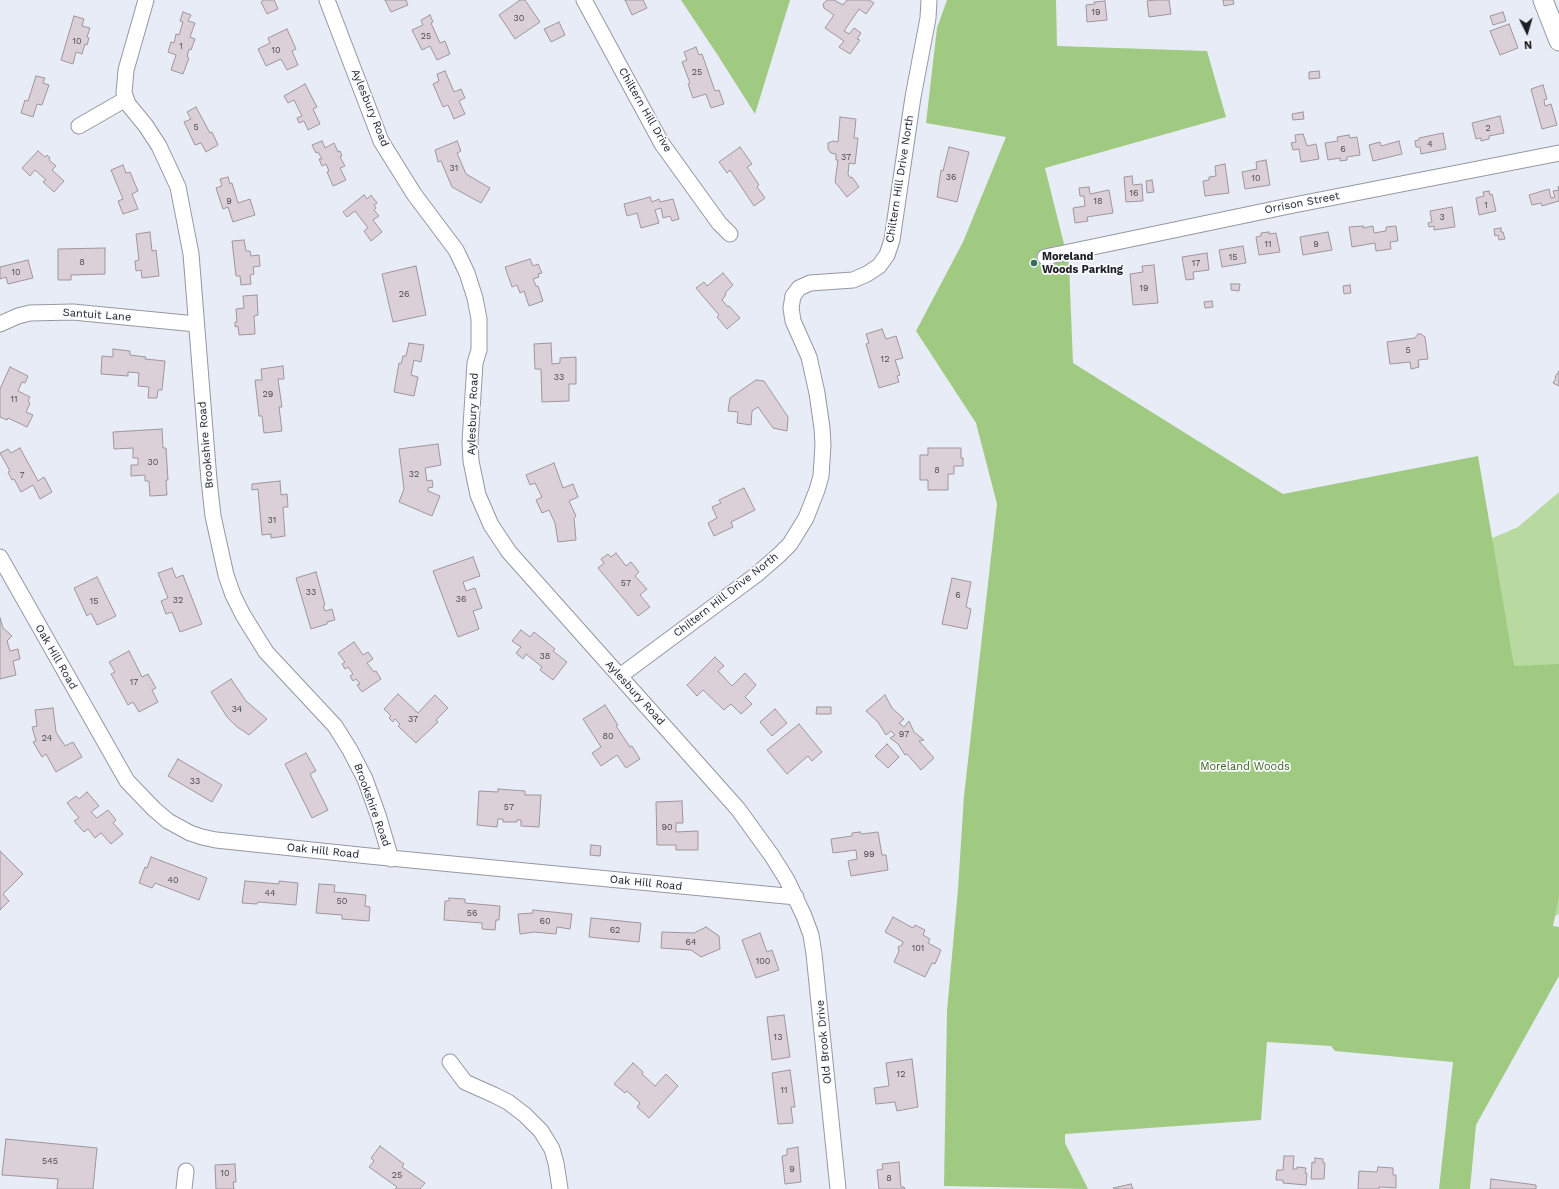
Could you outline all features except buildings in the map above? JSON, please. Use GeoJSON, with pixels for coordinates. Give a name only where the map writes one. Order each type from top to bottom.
{"type":"FeatureCollection","features":[{"type":"Feature","properties":{"kind":"street"},"geometry":{"type":"LineString","coordinates":[[79,126],[126,99],[124,93],[126,70],[146,0]]}},
{"type":"Feature","properties":{"kind":"street","name":"Aylesbury Road"},"geometry":{"type":"LineString","coordinates":[[327,0],[381,141],[414,194],[456,250],[467,272],[475,298],[479,319],[479,350],[475,363],[470,442],[474,478],[484,511],[509,552],[738,809],[772,856],[796,898]]}},
{"type":"Feature","properties":{"kind":"street","name":"Chiltern Hill Drive"},"geometry":{"type":"LineString","coordinates":[[584,0],[662,144],[719,224],[730,234]]}},
{"type":"Feature","properties":{"kind":"street","name":"Chiltern Hill Drive North"},"geometry":{"type":"LineString","coordinates":[[620,676],[756,575],[779,555],[790,544],[813,504],[823,462],[820,410],[809,357],[793,321],[790,308],[793,296],[799,288],[810,283],[853,280],[867,274],[878,266],[887,254],[892,240],[912,97],[928,18],[929,0]]}},
{"type":"Feature","properties":{"kind":"street"},"geometry":{"type":"LineString","coordinates":[[1543,0],[1559,41]]}},
{"type":"Feature","properties":{"kind":"street","name":"Brookshire Road"},"geometry":{"type":"LineString","coordinates":[[126,99],[128,104],[160,146],[178,187],[191,254],[213,516],[220,555],[233,595],[266,652],[335,726],[350,750],[376,809],[391,859]]}},
{"type":"Feature","properties":{"kind":"street","name":"Orrison Street"},"geometry":{"type":"LineString","coordinates":[[1045,257],[1289,206],[1559,153]]}},
{"type":"Feature","properties":{"kind":"street","name":"Santuit Lane"},"geometry":{"type":"LineString","coordinates":[[0,324],[18,316],[44,312],[73,312],[196,324]]}},
{"type":"Feature","properties":{"kind":"street","name":"Oak Hill Road"},"geometry":{"type":"LineString","coordinates":[[0,558],[127,781],[168,821],[190,833],[216,840],[391,859],[796,898]]}},
{"type":"Feature","properties":{"kind":"street","name":"Old Brook Drive"},"geometry":{"type":"LineString","coordinates":[[796,898],[811,935],[814,954],[838,1189]]}},
{"type":"Feature","properties":{"kind":"street"},"geometry":{"type":"LineString","coordinates":[[450,1062],[465,1082],[508,1102],[525,1115],[541,1131],[552,1149],[560,1189]]}},
{"type":"Feature","properties":{"kind":"street"},"geometry":{"type":"LineString","coordinates":[[184,1189],[186,1171]]}},
{"type":"Feature","properties":{"kind":"green space"},"geometry":{"type":"Polygon","coordinates":[[[681,0],[790,0],[755,114],[717,54],[681,0]]]}},
{"type":"Feature","properties":{"kind":"green space","name":"Moreland Woods"},"geometry":{"type":"Polygon","coordinates":[[[947,0],[1056,0],[1057,46],[1207,51],[1226,117],[1045,168],[1069,264],[1073,363],[1283,494],[1478,456],[1514,666],[1559,664],[1559,896],[1553,926],[1559,927],[1559,976],[1476,1125],[1470,1189],[1439,1189],[1453,1062],[1335,1051],[1331,1046],[1267,1042],[1261,1120],[1065,1134],[1065,1143],[1088,1189],[944,1186],[947,1011],[958,889],[964,796],[997,504],[976,423],[916,331],[963,242],[1006,137],[926,123],[937,28],[947,0]]]}},
{"type":"Feature","properties":{"kind":"green space"},"geometry":{"type":"Polygon","coordinates":[[[1559,492],[1559,914],[1529,930],[1490,539],[1518,527],[1559,492]]]}},
{"type":"Feature","properties":{"kind":"place","name":"Moreland Woods Parking"},"geometry":{"type":"Point","coordinates":[1034,263]}}]}
